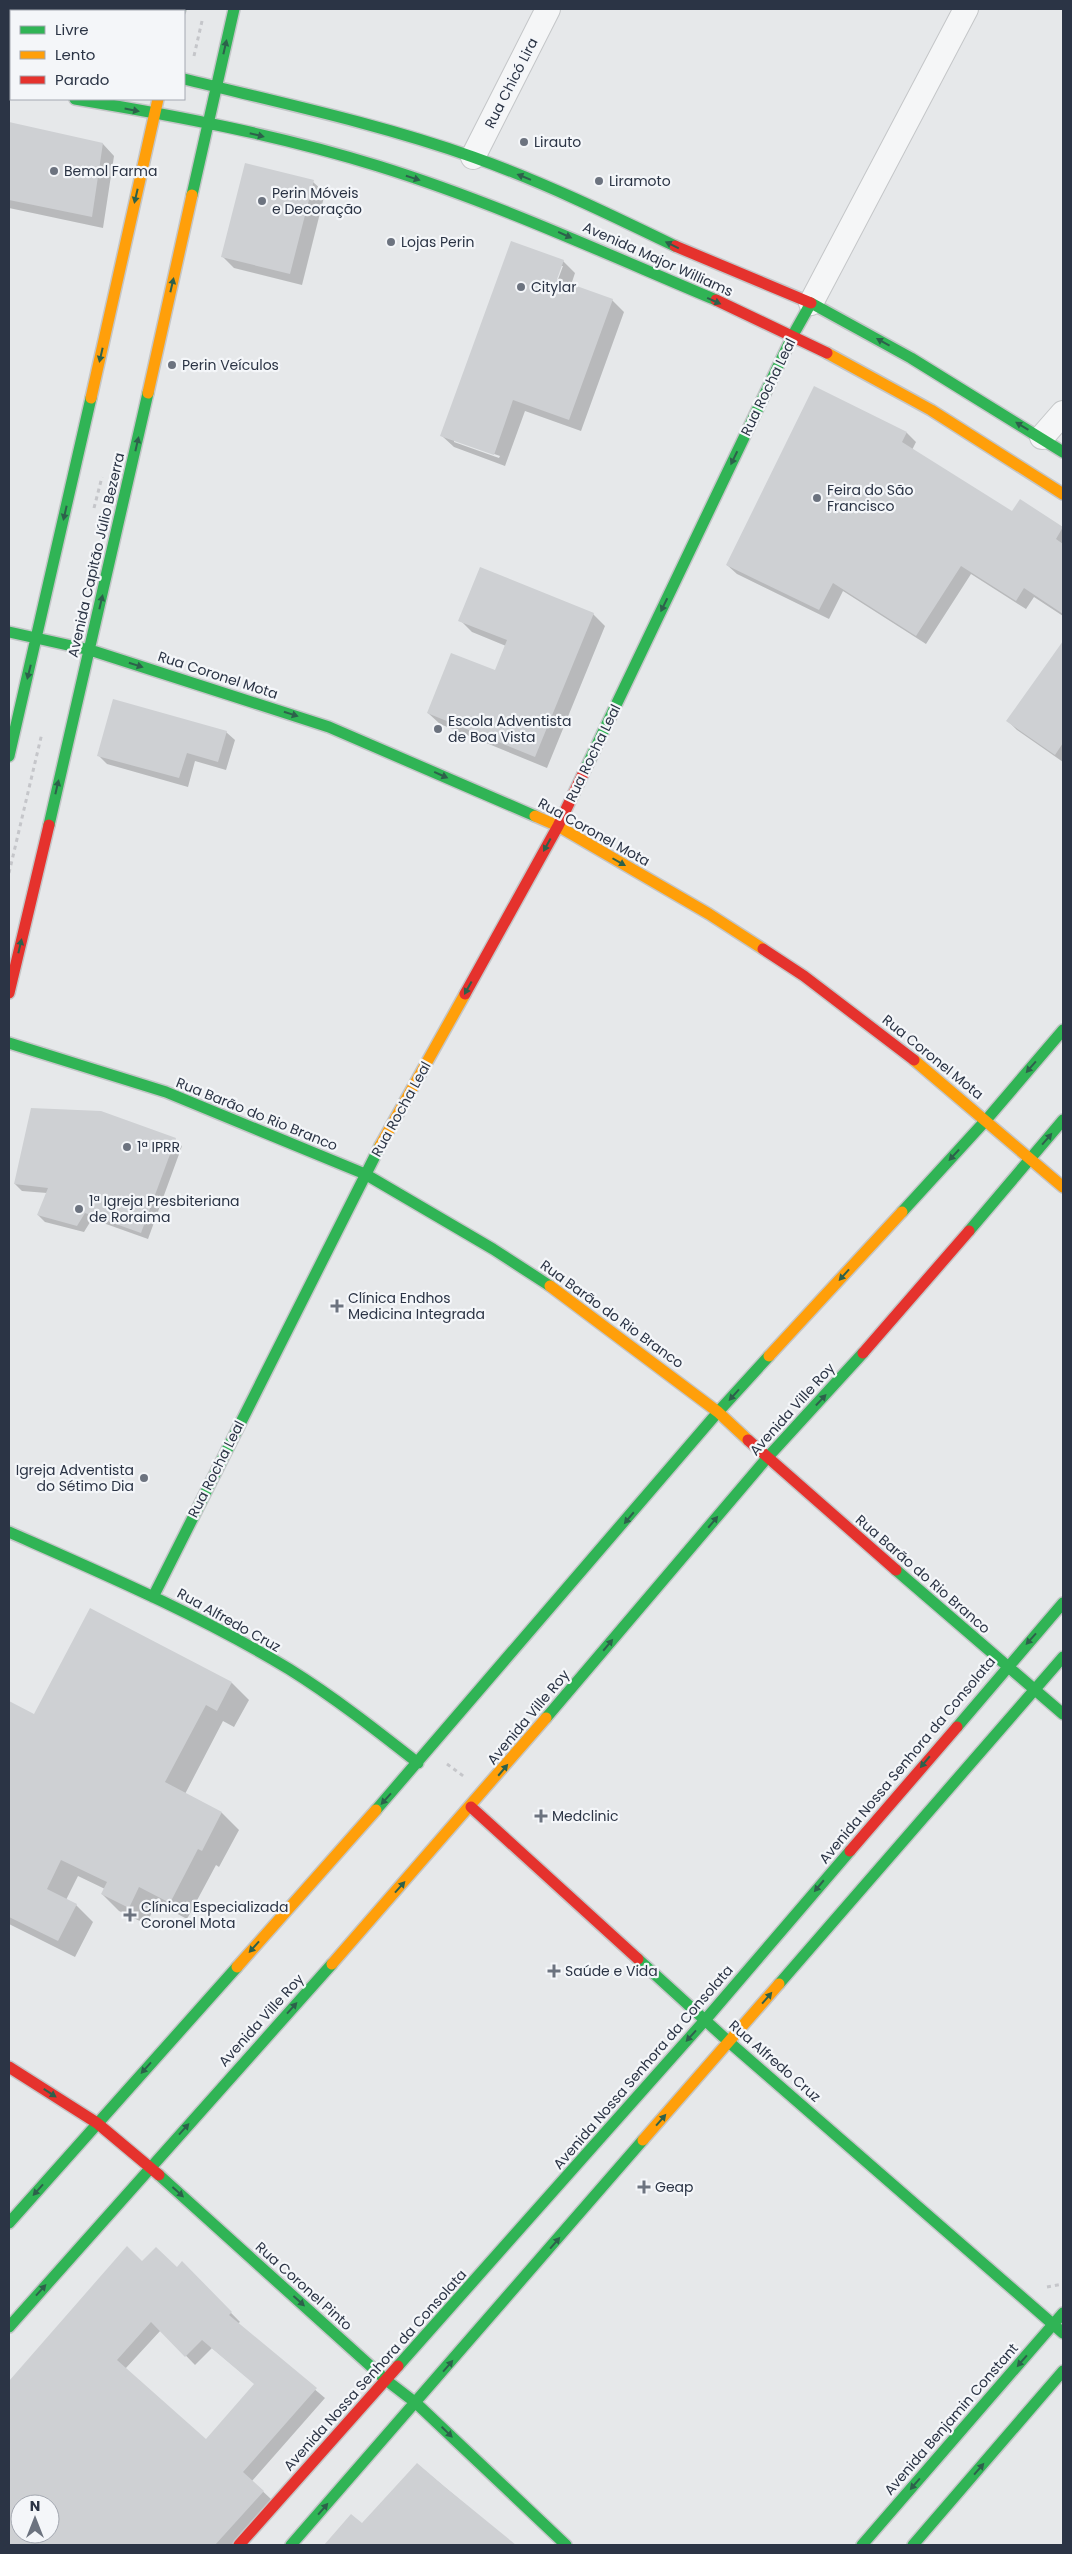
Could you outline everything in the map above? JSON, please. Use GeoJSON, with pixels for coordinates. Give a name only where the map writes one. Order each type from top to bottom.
{"type":"FeatureCollection","features":[{"type":"Feature","properties":{"kind":"main road"},"geometry":{"type":"LineString","coordinates":[[209,123],[234,9]]}},
{"type":"Feature","properties":{"kind":"main road","name":"Avenida Major Williams"},"geometry":{"type":"LineString","coordinates":[[185,80],[216,86],[342,118],[473,157],[574,197],[685,251],[811,303],[911,358],[1042,437],[1063,452]]}},
{"type":"Feature","properties":{"kind":"main road","name":"Avenida Major Williams"},"geometry":{"type":"LineString","coordinates":[[81,100],[209,123],[339,154],[452,190],[547,227],[793,335],[906,396],[997,449],[1063,494]]}},
{"type":"Feature","properties":{"kind":"main road"},"geometry":{"type":"LineString","coordinates":[[9,756],[38,637],[158,100]]}},
{"type":"Feature","properties":{"kind":"main road","name":"Avenida Capitão Júlio Bezerra"},"geometry":{"type":"LineString","coordinates":[[9,993],[90,650],[209,123]]}},
{"type":"Feature","properties":{"kind":"main road","name":"Rua Rocha Leal"},"geometry":{"type":"LineString","coordinates":[[153,1597],[365,1174],[558,826],[793,335],[811,303]]}},
{"type":"Feature","properties":{"kind":"main road","name":"Rua Coronel Mota"},"geometry":{"type":"LineString","coordinates":[[9,632],[90,650],[329,727],[558,826],[709,914],[804,976],[903,1050],[987,1119],[1063,1187]]}},
{"type":"Feature","properties":{"kind":"main road"},"geometry":{"type":"LineString","coordinates":[[9,2223],[418,1763],[718,1412],[987,1119],[1063,1030]]}},
{"type":"Feature","properties":{"kind":"main road","name":"Rua Barão do Rio Branco"},"geometry":{"type":"LineString","coordinates":[[9,1043],[98,1069],[166,1092],[365,1174],[493,1249],[569,1298],[718,1412],[767,1458],[1006,1667],[1063,1714]]}},
{"type":"Feature","properties":{"kind":"main road","name":"Avenida Ville Roy"},"geometry":{"type":"LineString","coordinates":[[9,2327],[471,1807],[767,1458],[908,1304],[1063,1120]]}},
{"type":"Feature","properties":{"kind":"main road","name":"Rua Alfredo Cruz"},"geometry":{"type":"LineString","coordinates":[[9,1532],[153,1597],[239,1641],[327,1694],[418,1763]]}},
{"type":"Feature","properties":{"kind":"main road","name":"Avenida Nossa Senhora da Consolata"},"geometry":{"type":"LineString","coordinates":[[239,2545],[706,2019],[1006,1667],[1063,1603]]}},
{"type":"Feature","properties":{"kind":"main road"},"geometry":{"type":"LineString","coordinates":[[291,2545],[1063,1657]]}},
{"type":"Feature","properties":{"kind":"main road","name":"Rua Alfredo Cruz"},"geometry":{"type":"LineString","coordinates":[[471,1807],[706,2019],[729,2042],[1063,2332]]}},
{"type":"Feature","properties":{"kind":"main road","name":"Rua Coronel Pinto"},"geometry":{"type":"LineString","coordinates":[[9,2067],[97,2123],[150,2167],[386,2380],[416,2403],[566,2545]]}},
{"type":"Feature","properties":{"kind":"main road","name":"Avenida Benjamin Constant"},"geometry":{"type":"LineString","coordinates":[[862,2545],[1063,2313]]}},
{"type":"Feature","properties":{"kind":"main road"},"geometry":{"type":"LineString","coordinates":[[913,2545],[1063,2371]]}},
{"type":"Feature","properties":{"kind":"street","name":"Rua Chicó Lira"},"geometry":{"type":"LineString","coordinates":[[473,157],[548,9]]}},
{"type":"Feature","properties":{"kind":"street","name":"Rua Rocha Leal"},"geometry":{"type":"LineString","coordinates":[[811,303],[966,9]]}},
{"type":"Feature","properties":{"kind":"street"},"geometry":{"type":"LineString","coordinates":[[1042,437],[1063,413]]}},
{"type":"Feature","properties":{"kind":"building","name":"Bemol Farma"},"geometry":{"type":"Polygon","coordinates":[[[9,122],[103,143],[92,217],[9,200],[9,122]]]}},
{"type":"Feature","properties":{"kind":"building"},"geometry":{"type":"Polygon","coordinates":[[[245,163],[314,180],[290,274],[221,257],[245,163]]]}},
{"type":"Feature","properties":{"kind":"building"},"geometry":{"type":"Polygon","coordinates":[[[511,241],[564,260],[557,279],[613,299],[569,420],[513,400],[494,455],[440,436],[511,241]]]}},
{"type":"Feature","properties":{"kind":"building"},"geometry":{"type":"Polygon","coordinates":[[[814,386],[907,432],[902,442],[1012,511],[1020,499],[1063,527],[1056,539],[1063,544],[1063,614],[1024,588],[1016,601],[961,566],[916,636],[833,583],[819,610],[726,565],[814,386]]]}},
{"type":"Feature","properties":{"kind":"building"},"geometry":{"type":"Polygon","coordinates":[[[480,567],[594,613],[535,757],[427,713],[451,653],[495,670],[507,640],[458,621],[480,567]]]}},
{"type":"Feature","properties":{"kind":"building"},"geometry":{"type":"Polygon","coordinates":[[[1063,641],[1063,743],[1055,755],[1006,721],[1063,641]]]}},
{"type":"Feature","properties":{"kind":"building"},"geometry":{"type":"Polygon","coordinates":[[[113,699],[227,731],[218,762],[187,753],[179,778],[97,756],[113,699]]]}},
{"type":"Feature","properties":{"kind":"building"},"geometry":{"type":"Polygon","coordinates":[[[31,1108],[101,1111],[176,1138],[141,1233],[85,1213],[77,1226],[37,1215],[48,1188],[14,1184],[31,1108]]]}},
{"type":"Feature","properties":{"kind":"building"},"geometry":{"type":"Polygon","coordinates":[[[90,1608],[232,1682],[217,1711],[206,1705],[165,1782],[222,1812],[202,1851],[198,1849],[170,1903],[139,1887],[129,1908],[101,1894],[107,1882],[61,1860],[47,1889],[77,1904],[58,1941],[9,1917],[9,1701],[34,1714],[90,1608]]]}},
{"type":"Feature","properties":{"kind":"building"},"geometry":{"type":"Polygon","coordinates":[[[127,2246],[142,2261],[156,2247],[177,2267],[182,2261],[232,2312],[229,2315],[317,2388],[243,2472],[264,2491],[215,2545],[9,2545],[9,2381],[127,2246]],[[151,2322],[117,2360],[206,2439],[254,2384],[202,2340],[185,2357],[151,2322]]]}},
{"type":"Feature","properties":{"kind":"building"},"geometry":{"type":"Polygon","coordinates":[[[417,2463],[516,2545],[324,2545],[351,2514],[362,2523],[417,2463]]]}},
{"type":"Feature","properties":{"kind":"traffic: fast"},"geometry":{"type":"LineString","coordinates":[[192,195],[234,9]]}},
{"type":"Feature","properties":{"kind":"traffic: fast"},"geometry":{"type":"LineString","coordinates":[[185,79],[366,124],[438,145],[550,188],[601,210],[675,246]]}},
{"type":"Feature","properties":{"kind":"traffic: fast"},"geometry":{"type":"LineString","coordinates":[[81,100],[228,127],[378,166],[506,212],[716,300]]}},
{"type":"Feature","properties":{"kind":"traffic: fast"},"geometry":{"type":"LineString","coordinates":[[811,303],[911,358],[1063,452]]}},
{"type":"Feature","properties":{"kind":"traffic: fast"},"geometry":{"type":"LineString","coordinates":[[584,772],[793,335],[811,303]]}},
{"type":"Feature","properties":{"kind":"traffic: fast"},"geometry":{"type":"LineString","coordinates":[[49,825],[148,393]]}},
{"type":"Feature","properties":{"kind":"traffic: fast"},"geometry":{"type":"LineString","coordinates":[[9,756],[91,398]]}},
{"type":"Feature","properties":{"kind":"traffic: fast"},"geometry":{"type":"LineString","coordinates":[[9,632],[90,650],[329,727],[535,816]]}},
{"type":"Feature","properties":{"kind":"traffic: fast"},"geometry":{"type":"LineString","coordinates":[[902,1212],[987,1119],[1063,1030]]}},
{"type":"Feature","properties":{"kind":"traffic: fast"},"geometry":{"type":"LineString","coordinates":[[9,1043],[166,1092],[365,1174],[493,1249],[550,1286]]}},
{"type":"Feature","properties":{"kind":"traffic: fast"},"geometry":{"type":"LineString","coordinates":[[969,1231],[1063,1120]]}},
{"type":"Feature","properties":{"kind":"traffic: fast"},"geometry":{"type":"LineString","coordinates":[[153,1597],[380,1146]]}},
{"type":"Feature","properties":{"kind":"traffic: fast"},"geometry":{"type":"LineString","coordinates":[[546,1718],[767,1458],[863,1353]]}},
{"type":"Feature","properties":{"kind":"traffic: fast"},"geometry":{"type":"LineString","coordinates":[[376,1810],[718,1412],[769,1356]]}},
{"type":"Feature","properties":{"kind":"traffic: fast"},"geometry":{"type":"LineString","coordinates":[[9,1532],[151,1596],[255,1649],[322,1691],[418,1763]]}},
{"type":"Feature","properties":{"kind":"traffic: fast"},"geometry":{"type":"LineString","coordinates":[[896,1570],[1063,1714]]}},
{"type":"Feature","properties":{"kind":"traffic: fast"},"geometry":{"type":"LineString","coordinates":[[957,1727],[1063,1603]]}},
{"type":"Feature","properties":{"kind":"traffic: fast"},"geometry":{"type":"LineString","coordinates":[[779,1984],[1063,1657]]}},
{"type":"Feature","properties":{"kind":"traffic: fast"},"geometry":{"type":"LineString","coordinates":[[398,2366],[706,2019],[850,1851]]}},
{"type":"Feature","properties":{"kind":"traffic: fast"},"geometry":{"type":"LineString","coordinates":[[638,1959],[729,2042],[1063,2333]]}},
{"type":"Feature","properties":{"kind":"traffic: fast"},"geometry":{"type":"LineString","coordinates":[[9,2327],[332,1964]]}},
{"type":"Feature","properties":{"kind":"traffic: fast"},"geometry":{"type":"LineString","coordinates":[[9,2223],[237,1967]]}},
{"type":"Feature","properties":{"kind":"traffic: fast"},"geometry":{"type":"LineString","coordinates":[[291,2545],[643,2140]]}},
{"type":"Feature","properties":{"kind":"traffic: fast"},"geometry":{"type":"LineString","coordinates":[[159,2175],[386,2380],[416,2403],[566,2545]]}},
{"type":"Feature","properties":{"kind":"traffic: fast"},"geometry":{"type":"LineString","coordinates":[[862,2545],[1063,2313]]}},
{"type":"Feature","properties":{"kind":"traffic: fast"},"geometry":{"type":"LineString","coordinates":[[913,2545],[1063,2371]]}},
{"type":"Feature","properties":{"kind":"traffic: slow"},"geometry":{"type":"LineString","coordinates":[[91,398],[158,100]]}},
{"type":"Feature","properties":{"kind":"traffic: slow"},"geometry":{"type":"LineString","coordinates":[[148,393],[192,195]]}},
{"type":"Feature","properties":{"kind":"traffic: slow"},"geometry":{"type":"LineString","coordinates":[[827,353],[931,410],[1063,494]]}},
{"type":"Feature","properties":{"kind":"traffic: slow"},"geometry":{"type":"LineString","coordinates":[[535,816],[558,826],[709,914],[763,949]]}},
{"type":"Feature","properties":{"kind":"traffic: slow"},"geometry":{"type":"LineString","coordinates":[[380,1146],[465,994]]}},
{"type":"Feature","properties":{"kind":"traffic: slow"},"geometry":{"type":"LineString","coordinates":[[914,1060],[1063,1187]]}},
{"type":"Feature","properties":{"kind":"traffic: slow"},"geometry":{"type":"LineString","coordinates":[[769,1356],[902,1212]]}},
{"type":"Feature","properties":{"kind":"traffic: slow"},"geometry":{"type":"LineString","coordinates":[[550,1286],[718,1412],[748,1440]]}},
{"type":"Feature","properties":{"kind":"traffic: slow"},"geometry":{"type":"LineString","coordinates":[[332,1964],[546,1718]]}},
{"type":"Feature","properties":{"kind":"traffic: slow"},"geometry":{"type":"LineString","coordinates":[[237,1967],[376,1810]]}},
{"type":"Feature","properties":{"kind":"traffic: slow"},"geometry":{"type":"LineString","coordinates":[[643,2140],[779,1984]]}},
{"type":"Feature","properties":{"kind":"traffic: jam"},"geometry":{"type":"LineString","coordinates":[[675,246],[811,303]]}},
{"type":"Feature","properties":{"kind":"traffic: jam"},"geometry":{"type":"LineString","coordinates":[[716,300],[827,353]]}},
{"type":"Feature","properties":{"kind":"traffic: jam"},"geometry":{"type":"LineString","coordinates":[[465,994],[558,826],[584,772]]}},
{"type":"Feature","properties":{"kind":"traffic: jam"},"geometry":{"type":"LineString","coordinates":[[9,993],[49,825]]}},
{"type":"Feature","properties":{"kind":"traffic: jam"},"geometry":{"type":"LineString","coordinates":[[763,949],[804,976],[914,1060]]}},
{"type":"Feature","properties":{"kind":"traffic: jam"},"geometry":{"type":"LineString","coordinates":[[863,1353],[969,1231]]}},
{"type":"Feature","properties":{"kind":"traffic: jam"},"geometry":{"type":"LineString","coordinates":[[748,1440],[896,1570]]}},
{"type":"Feature","properties":{"kind":"traffic: jam"},"geometry":{"type":"LineString","coordinates":[[850,1851],[957,1727]]}},
{"type":"Feature","properties":{"kind":"traffic: jam"},"geometry":{"type":"LineString","coordinates":[[471,1807],[638,1959]]}},
{"type":"Feature","properties":{"kind":"traffic: jam"},"geometry":{"type":"LineString","coordinates":[[9,2067],[97,2123],[159,2175]]}},
{"type":"Feature","properties":{"kind":"traffic: jam"},"geometry":{"type":"LineString","coordinates":[[239,2545],[398,2366]]}},
{"type":"Feature","properties":{"kind":"place","name":"Lirauto"},"geometry":{"type":"Point","coordinates":[524,142]}},
{"type":"Feature","properties":{"kind":"place","name":"Bemol Farma"},"geometry":{"type":"Point","coordinates":[54,171]}},
{"type":"Feature","properties":{"kind":"place","name":"Liramoto"},"geometry":{"type":"Point","coordinates":[599,181]}},
{"type":"Feature","properties":{"kind":"place","name":"Perin Móveis e Decoração"},"geometry":{"type":"Point","coordinates":[262,201]}},
{"type":"Feature","properties":{"kind":"place","name":"Lojas Perin"},"geometry":{"type":"Point","coordinates":[391,242]}},
{"type":"Feature","properties":{"kind":"place","name":"Citylar"},"geometry":{"type":"Point","coordinates":[521,287]}},
{"type":"Feature","properties":{"kind":"place","name":"Perin Veículos"},"geometry":{"type":"Point","coordinates":[172,365]}},
{"type":"Feature","properties":{"kind":"place","name":"Feira do São Francisco"},"geometry":{"type":"Point","coordinates":[817,498]}},
{"type":"Feature","properties":{"kind":"place","name":"Escola Adventista de Boa Vista"},"geometry":{"type":"Point","coordinates":[438,729]}},
{"type":"Feature","properties":{"kind":"place","name":"1ª IPRR"},"geometry":{"type":"Point","coordinates":[127,1147]}},
{"type":"Feature","properties":{"kind":"place","name":"1ª Igreja Presbiteriana de Roraima"},"geometry":{"type":"Point","coordinates":[79,1209]}},
{"type":"Feature","properties":{"kind":"place","name":"Clínica Endhos Medicina Integrada"},"geometry":{"type":"Point","coordinates":[337,1306]}},
{"type":"Feature","properties":{"kind":"place","name":"Igreja Adventista do Sétimo Dia"},"geometry":{"type":"Point","coordinates":[144,1478]}},
{"type":"Feature","properties":{"kind":"place","name":"Medclinic"},"geometry":{"type":"Point","coordinates":[541,1816]}},
{"type":"Feature","properties":{"kind":"place","name":"Clínica Especializada Coronel Mota"},"geometry":{"type":"Point","coordinates":[130,1915]}},
{"type":"Feature","properties":{"kind":"place","name":"Saúde e Vida"},"geometry":{"type":"Point","coordinates":[554,1971]}},
{"type":"Feature","properties":{"kind":"place","name":"Geap"},"geometry":{"type":"Point","coordinates":[644,2187]}}]}
